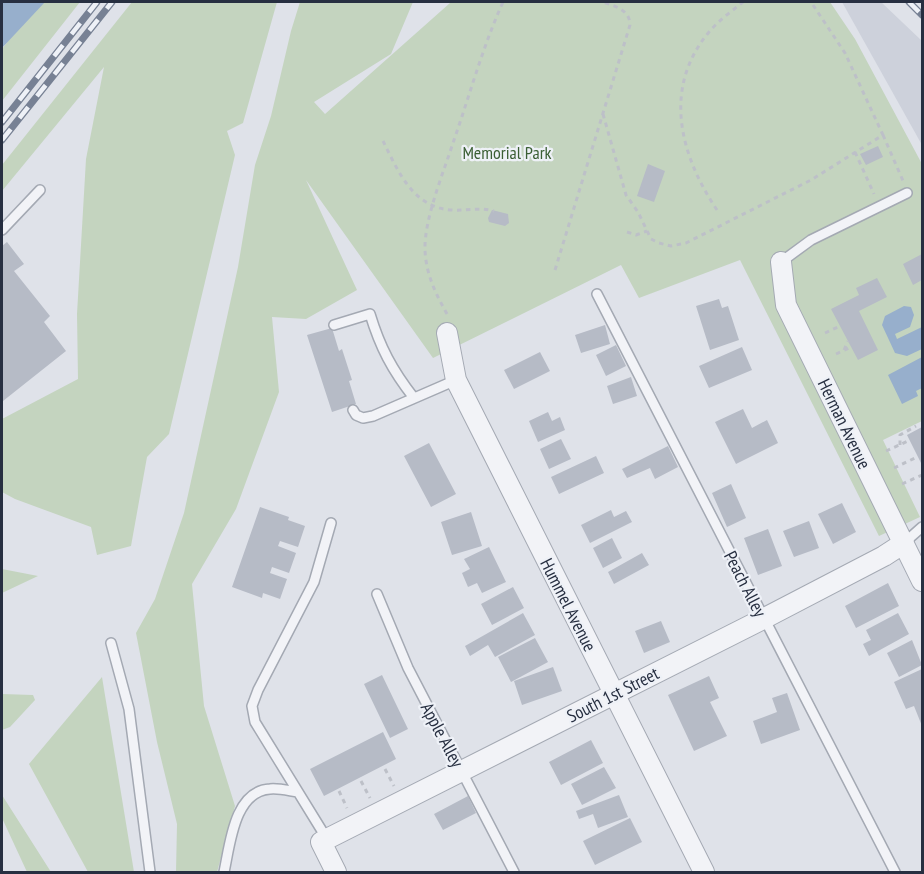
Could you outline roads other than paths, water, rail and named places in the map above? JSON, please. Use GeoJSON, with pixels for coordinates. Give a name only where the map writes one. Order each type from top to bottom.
{"type":"FeatureCollection","features":[{"type":"Feature","properties":{"kind":"street","name":"Herman Avenue"},"geometry":{"type":"LineString","coordinates":[[781,262],[786,305],[922,581]]}},
{"type":"Feature","properties":{"kind":"street","name":"Hummel Avenue"},"geometry":{"type":"LineString","coordinates":[[448,326],[456,380],[704,873]]}},
{"type":"Feature","properties":{"kind":"street","name":"South 1st Street"},"geometry":{"type":"LineString","coordinates":[[324,841],[763,619],[884,556],[904,543]]}},
{"type":"Feature","properties":{"kind":"street"},"geometry":{"type":"LineString","coordinates":[[324,841],[336,873]]}},
{"type":"Feature","properties":{"kind":"lane"},"geometry":{"type":"LineString","coordinates":[[2,230],[40,190]]}},
{"type":"Feature","properties":{"kind":"lane"},"geometry":{"type":"LineString","coordinates":[[781,262],[811,240],[908,193]]}},
{"type":"Feature","properties":{"kind":"lane","name":"Peach Alley"},"geometry":{"type":"LineString","coordinates":[[597,294],[894,873]]}},
{"type":"Feature","properties":{"kind":"lane"},"geometry":{"type":"LineString","coordinates":[[334,325],[370,314],[385,355],[396,375],[414,398]]}},
{"type":"Feature","properties":{"kind":"lane"},"geometry":{"type":"LineString","coordinates":[[353,410],[356,416],[363,418],[373,416],[456,380]]}},
{"type":"Feature","properties":{"kind":"lane"},"geometry":{"type":"LineString","coordinates":[[324,841],[298,792],[255,722],[252,706],[314,582],[331,523]]}},
{"type":"Feature","properties":{"kind":"lane"},"geometry":{"type":"LineString","coordinates":[[904,543],[922,527]]}},
{"type":"Feature","properties":{"kind":"lane","name":"Apple Alley"},"geometry":{"type":"LineString","coordinates":[[377,594],[408,668],[514,873]]}},
{"type":"Feature","properties":{"kind":"lane"},"geometry":{"type":"LineString","coordinates":[[111,643],[129,709],[150,873]]}},
{"type":"Feature","properties":{"kind":"lane"},"geometry":{"type":"LineString","coordinates":[[224,873],[232,834],[241,808],[255,793],[270,789],[298,792]]}},
{"type":"Feature","properties":{"kind":"water"},"geometry":{"type":"Polygon","coordinates":[[[2,2],[45,2],[2,48],[2,2]]]}},
{"type":"Feature","properties":{"kind":"water"},"geometry":{"type":"Polygon","coordinates":[[[904,306],[911,307],[914,315],[910,327],[895,334],[897,339],[922,327],[922,349],[907,356],[895,353],[882,325],[885,316],[904,306]]]}},
{"type":"Feature","properties":{"kind":"water"},"geometry":{"type":"Polygon","coordinates":[[[922,357],[922,388],[916,391],[918,396],[902,404],[888,375],[922,357]]]}},
{"type":"Feature","properties":{"kind":"railway"},"geometry":{"type":"LineString","coordinates":[[2,122],[97,2]]}},
{"type":"Feature","properties":{"kind":"railway"},"geometry":{"type":"LineString","coordinates":[[2,140],[112,2]]}},
{"type":"Feature","properties":{"kind":"railway"},"geometry":{"type":"LineString","coordinates":[[909,2],[922,15]]}},
{"type":"Feature","properties":{"kind":"park label","name":"Memorial Park"},"geometry":{"type":"Point","coordinates":[507,153]}}]}
